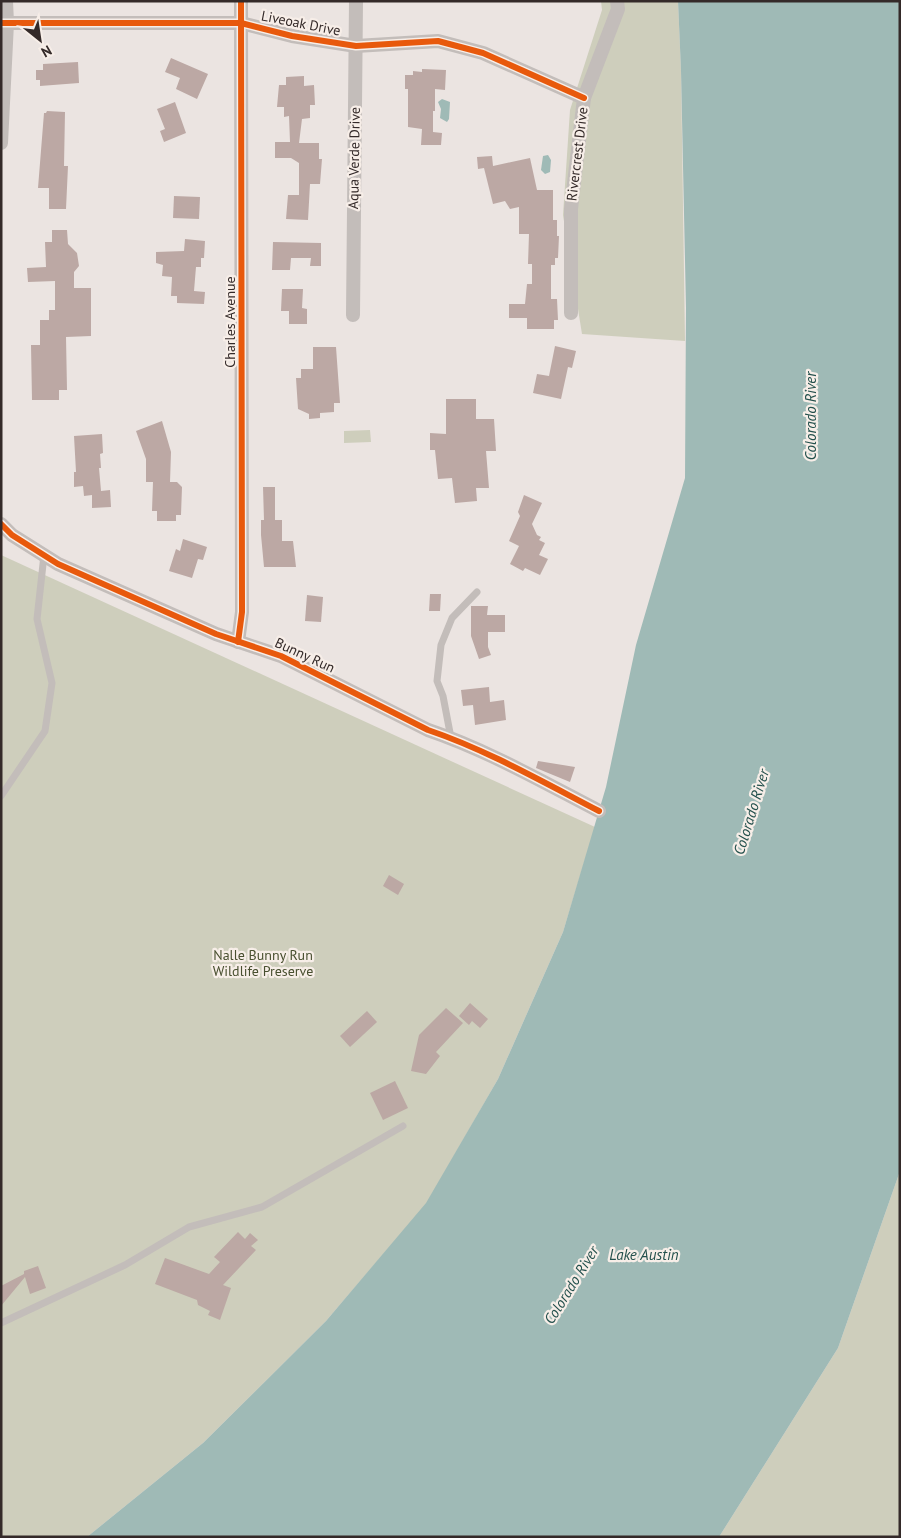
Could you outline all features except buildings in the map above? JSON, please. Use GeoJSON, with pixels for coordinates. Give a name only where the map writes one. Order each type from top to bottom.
{"type":"FeatureCollection","features":[{"type":"Feature","properties":{"kind":"street"},"geometry":{"type":"LineString","coordinates":[[1,143],[6,1]]}},
{"type":"Feature","properties":{"kind":"street","name":"Charles Avenue"},"geometry":{"type":"LineString","coordinates":[[238,642],[242,612],[241,1]]}},
{"type":"Feature","properties":{"kind":"street","name":"Aqua Verde Drive"},"geometry":{"type":"LineString","coordinates":[[352,315],[356,1]]}},
{"type":"Feature","properties":{"kind":"street","name":"Rivercrest Drive"},"geometry":{"type":"LineString","coordinates":[[571,314],[570,209],[584,98],[618,9],[617,1]]}},
{"type":"Feature","properties":{"kind":"street","name":"Liveoak Drive"},"geometry":{"type":"LineString","coordinates":[[4,23],[241,23],[292,36],[356,46],[438,41],[483,53],[584,98]]}},
{"type":"Feature","properties":{"kind":"street","name":"Bunny Run"},"geometry":{"type":"LineString","coordinates":[[1,524],[12,535],[58,564],[238,642],[282,656],[428,730],[451,738],[599,811]]}},
{"type":"Feature","properties":{"kind":"lane"},"geometry":{"type":"LineString","coordinates":[[1,796],[45,731],[52,683],[37,619],[44,555]]}},
{"type":"Feature","properties":{"kind":"lane"},"geometry":{"type":"LineString","coordinates":[[451,738],[443,696],[437,680],[441,645],[452,618],[477,592]]}},
{"type":"Feature","properties":{"kind":"lane"},"geometry":{"type":"LineString","coordinates":[[1,1323],[126,1266],[189,1227],[262,1207],[403,1126]]}},
{"type":"Feature","properties":{"kind":"green space"},"geometry":{"type":"Polygon","coordinates":[[[601,1],[678,1],[681,71],[685,341],[582,334],[563,215],[570,110],[602,10],[601,1]]]}},
{"type":"Feature","properties":{"kind":"green space"},"geometry":{"type":"Polygon","coordinates":[[[370,430],[371,442],[344,443],[344,431],[370,430]]]}},
{"type":"Feature","properties":{"kind":"green space","name":"Nalle Bunny Run Wildlife Preserve"},"geometry":{"type":"Polygon","coordinates":[[[1,555],[595,827],[563,932],[498,1079],[427,1203],[326,1321],[203,1443],[87,1537],[1,1537],[1,555]]]}},
{"type":"Feature","properties":{"kind":"green space"},"geometry":{"type":"Polygon","coordinates":[[[900,1171],[900,1537],[719,1537],[838,1348],[900,1171]]]}},
{"type":"Feature","properties":{"kind":"water","name":"Lake Austin"},"geometry":{"type":"Polygon","coordinates":[[[678,1],[900,1],[900,1171],[838,1348],[719,1537],[87,1537],[203,1443],[326,1321],[426,1203],[498,1079],[563,932],[606,787],[636,645],[685,478],[686,308],[678,1]]]}},
{"type":"Feature","properties":{"kind":"water"},"geometry":{"type":"Polygon","coordinates":[[[442,99],[450,102],[449,119],[447,122],[440,118],[441,109],[438,102],[442,99]]]}},
{"type":"Feature","properties":{"kind":"water"},"geometry":{"type":"Polygon","coordinates":[[[548,155],[551,160],[550,172],[545,174],[541,170],[543,156],[548,155]]]}},
{"type":"Feature","properties":{"kind":"cycle path"},"geometry":{"type":"LineString","coordinates":[[238,642],[242,612],[241,1]]}},
{"type":"Feature","properties":{"kind":"cycle path"},"geometry":{"type":"LineString","coordinates":[[1,23],[241,23],[292,36],[356,46],[438,41],[483,53],[584,98]]}},
{"type":"Feature","properties":{"kind":"cycle path"},"geometry":{"type":"LineString","coordinates":[[1,524],[12,535],[58,564],[216,634],[281,656],[428,730],[472,747],[515,767],[599,811]]}},
{"type":"Feature","properties":{"kind":"water label","name":"Colorado River"},"geometry":{"type":"Point","coordinates":[810,416]}},
{"type":"Feature","properties":{"kind":"water label","name":"Colorado River"},"geometry":{"type":"Point","coordinates":[751,812]}},
{"type":"Feature","properties":{"kind":"water label","name":"Colorado River"},"geometry":{"type":"Point","coordinates":[571,1285]}}]}
